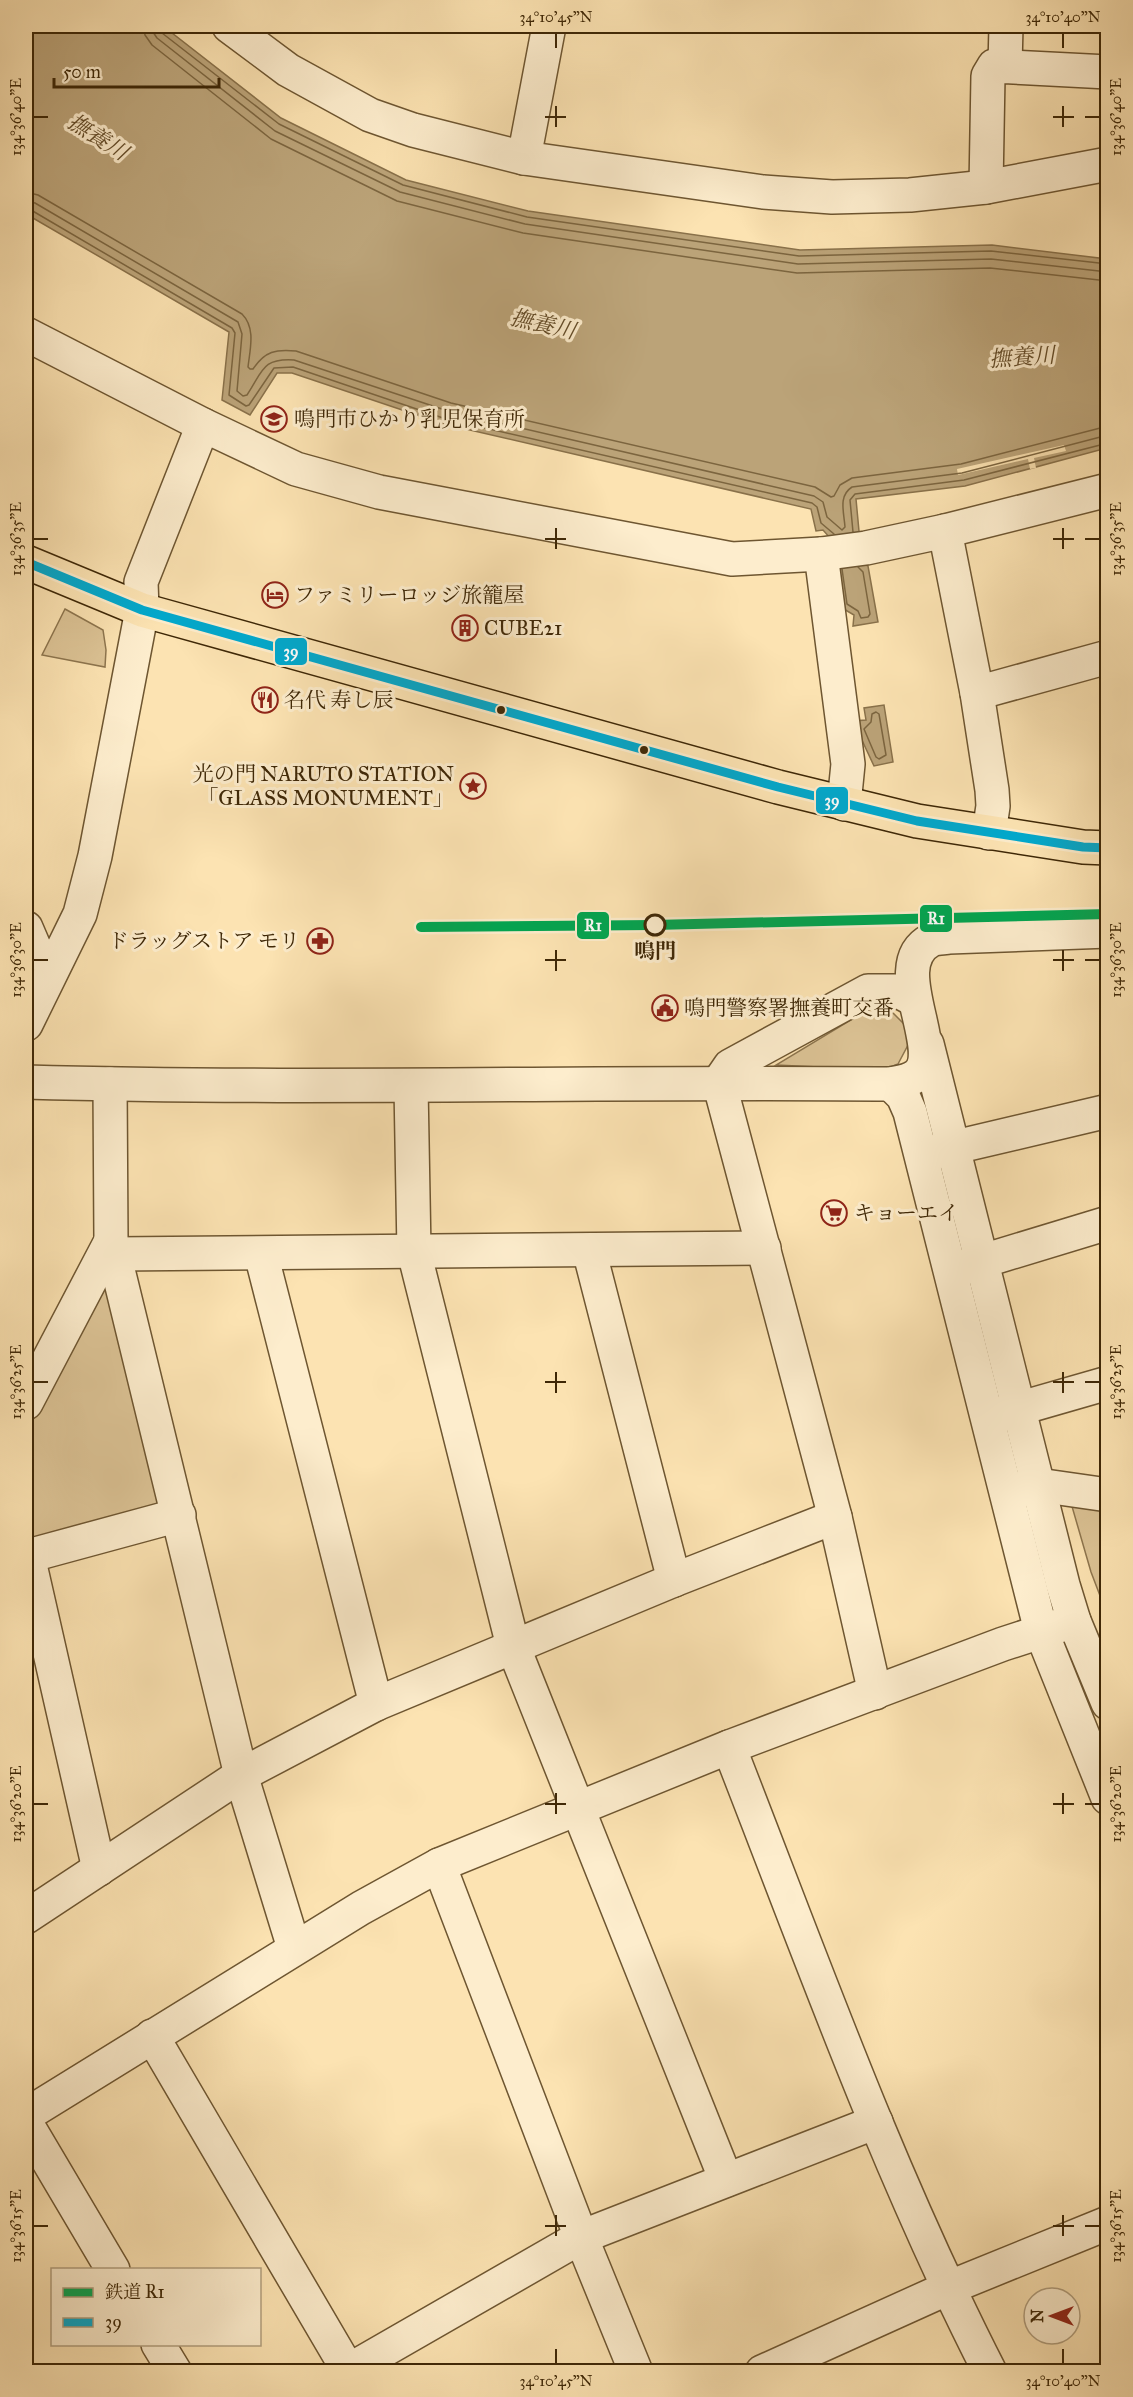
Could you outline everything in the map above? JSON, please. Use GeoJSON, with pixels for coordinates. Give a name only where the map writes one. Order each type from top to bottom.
{"type":"FeatureCollection","features":[{"type":"Feature","properties":{"kind":"highway"},"geometry":{"type":"LineString","coordinates":[[26,562],[142,610],[844,804],[917,821],[1083,847],[1107,848]]}},
{"type":"Feature","properties":{"kind":"street"},"geometry":{"type":"LineString","coordinates":[[229,26],[288,70],[370,115],[412,130],[524,158],[763,192],[832,197],[909,195],[986,187],[1107,164]]}},
{"type":"Feature","properties":{"kind":"street"},"geometry":{"type":"LineString","coordinates":[[524,158],[549,26]]}},
{"type":"Feature","properties":{"kind":"street"},"geometry":{"type":"LineString","coordinates":[[1005,66],[1006,26]]}},
{"type":"Feature","properties":{"kind":"street"},"geometry":{"type":"LineString","coordinates":[[986,187],[988,76],[994,66],[1107,72]]}},
{"type":"Feature","properties":{"kind":"street"},"geometry":{"type":"LineString","coordinates":[[26,334],[203,425],[296,469],[379,492],[732,559],[825,554],[866,548],[1106,496]]}},
{"type":"Feature","properties":{"kind":"street"},"geometry":{"type":"LineString","coordinates":[[26,1024],[80,914],[95,856],[142,610],[141,582],[203,425]]}},
{"type":"Feature","properties":{"kind":"street"},"geometry":{"type":"LineString","coordinates":[[945,531],[977,693],[992,790],[993,806],[989,833]]}},
{"type":"Feature","properties":{"kind":"street"},"geometry":{"type":"LineString","coordinates":[[825,554],[848,764],[844,804]]}},
{"type":"Feature","properties":{"kind":"street"},"geometry":{"type":"LineString","coordinates":[[977,693],[1107,657]]}},
{"type":"Feature","properties":{"kind":"street"},"geometry":{"type":"LineString","coordinates":[[26,928],[35,949],[54,965]]}},
{"type":"Feature","properties":{"kind":"street"},"geometry":{"type":"LineString","coordinates":[[26,1082],[411,1086],[720,1082],[891,1084],[919,1074],[924,1064],[912,977],[920,949],[932,939],[1107,931]]}},
{"type":"Feature","properties":{"kind":"street"},"geometry":{"type":"LineString","coordinates":[[875,1693],[835,1517],[720,1082],[730,1066],[868,991],[898,992],[918,1012],[983,1261],[1063,1585],[1074,1621],[1107,1703]]}},
{"type":"Feature","properties":{"kind":"street"},"geometry":{"type":"LineString","coordinates":[[110,1084],[113,1247],[241,1775],[294,1948]]}},
{"type":"Feature","properties":{"kind":"street"},"geometry":{"type":"LineString","coordinates":[[891,1084],[903,1096],[910,1112],[1041,1631],[1107,1798]]}},
{"type":"Feature","properties":{"kind":"street"},"geometry":{"type":"LineString","coordinates":[[411,1086],[414,1252],[513,1647],[726,2180]]}},
{"type":"Feature","properties":{"kind":"street"},"geometry":{"type":"LineString","coordinates":[[921,1155],[1107,1111]]}},
{"type":"Feature","properties":{"kind":"street"},"geometry":{"type":"LineString","coordinates":[[950,1271],[1107,1223]]}},
{"type":"Feature","properties":{"kind":"street"},"geometry":{"type":"LineString","coordinates":[[113,1247],[261,1254],[764,1248]]}},
{"type":"Feature","properties":{"kind":"street"},"geometry":{"type":"LineString","coordinates":[[26,1402],[113,1247]]}},
{"type":"Feature","properties":{"kind":"street"},"geometry":{"type":"LineString","coordinates":[[589,1250],[674,1580]]}},
{"type":"Feature","properties":{"kind":"street"},"geometry":{"type":"LineString","coordinates":[[261,1254],[376,1704]]}},
{"type":"Feature","properties":{"kind":"street"},"geometry":{"type":"LineString","coordinates":[[986,1418],[1107,1383]]}},
{"type":"Feature","properties":{"kind":"street"},"geometry":{"type":"LineString","coordinates":[[1006,1493],[1038,1485],[1107,1495]]}},
{"type":"Feature","properties":{"kind":"street"},"geometry":{"type":"LineString","coordinates":[[99,1869],[27,1555],[179,1515]]}},
{"type":"Feature","properties":{"kind":"street"},"geometry":{"type":"LineString","coordinates":[[26,1917],[241,1775],[376,1704],[674,1580],[835,1517]]}},
{"type":"Feature","properties":{"kind":"street"},"geometry":{"type":"LineString","coordinates":[[26,2115],[294,1948],[439,1865],[729,1747],[1041,1631],[1074,1621]]}},
{"type":"Feature","properties":{"kind":"street"},"geometry":{"type":"LineString","coordinates":[[729,1747],[876,2122],[948,2289],[990,2372]]}},
{"type":"Feature","properties":{"kind":"street"},"geometry":{"type":"LineString","coordinates":[[439,1865],[581,2237],[636,2372]]}},
{"type":"Feature","properties":{"kind":"street"},"geometry":{"type":"LineString","coordinates":[[152,2036],[347,2371],[581,2237],[876,2122]]}},
{"type":"Feature","properties":{"kind":"street"},"geometry":{"type":"LineString","coordinates":[[26,2123],[112,2268]]}},
{"type":"Feature","properties":{"kind":"street"},"geometry":{"type":"LineString","coordinates":[[762,2372],[948,2289],[1107,2223]]}},
{"type":"Feature","properties":{"kind":"street"},"geometry":{"type":"LineString","coordinates":[[159,2346],[175,2372]]}},
{"type":"Feature","properties":{"kind":"shaded area"},"geometry":{"type":"Polygon","coordinates":[[[65,609],[103,630],[106,650],[105,667],[42,655],[65,609]]]}},
{"type":"Feature","properties":{"kind":"shaded area"},"geometry":{"type":"Polygon","coordinates":[[[869,1009],[891,1011],[906,1026],[908,1045],[898,1064],[883,1070],[776,1065],[869,1009]]]}},
{"type":"Feature","properties":{"kind":"shaded area"},"geometry":{"type":"Polygon","coordinates":[[[99,1283],[117,1288],[163,1508],[31,1541],[26,1538],[26,1426],[99,1283]]]}},
{"type":"Feature","properties":{"kind":"shaded area"},"geometry":{"type":"Polygon","coordinates":[[[1071,1503],[1107,1509],[1107,1614],[1091,1572],[1071,1503]]]}},
{"type":"Feature","properties":{"kind":"water","name":"撫養川"},"geometry":{"type":"Polygon","coordinates":[[[26,26],[163,26],[281,118],[406,180],[528,211],[800,250],[992,245],[1107,259],[1107,448],[965,486],[856,499],[862,563],[868,566],[878,622],[853,626],[854,615],[842,608],[831,539],[823,530],[816,531],[811,509],[444,424],[292,373],[277,373],[250,415],[222,400],[229,332],[26,214],[26,26]]]}},
{"type":"Feature","properties":{"kind":"water"},"geometry":{"type":"Polygon","coordinates":[[[884,705],[893,762],[874,766],[853,721],[866,720],[864,708],[884,705]]]}},
{"type":"Feature","properties":{"kind":"pier"},"geometry":{"type":"Polygon","coordinates":[[[1064,445],[1066,451],[1034,458],[1036,468],[1030,469],[1028,459],[958,475],[957,469],[1064,445]]]}},
{"type":"Feature","properties":{"kind":"railway"},"geometry":{"type":"LineString","coordinates":[[421,927],[654,925]]}},
{"type":"Feature","properties":{"kind":"rail line","name":"R1"},"geometry":{"type":"LineString","coordinates":[[421,927],[654,925],[1108,914]]}},
{"type":"Feature","properties":{"kind":"transit line","name":"39"},"geometry":{"type":"LineString","coordinates":[[26,562],[142,610],[778,787],[917,821],[1083,847],[1108,848]]}},
{"type":"Feature","properties":{"kind":"place","name":"鳴門市ひかり乳児保育所"},"geometry":{"type":"Point","coordinates":[274,419]}},
{"type":"Feature","properties":{"kind":"place","name":"ファミリーロッジ旅籠屋"},"geometry":{"type":"Point","coordinates":[275,595]}},
{"type":"Feature","properties":{"kind":"place","name":"CUBE21"},"geometry":{"type":"Point","coordinates":[465,628]}},
{"type":"Feature","properties":{"kind":"place","name":"名代 寿し辰"},"geometry":{"type":"Point","coordinates":[265,700]}},
{"type":"Feature","properties":{"kind":"place","name":"光の門 NARUTO STATION 「GLASS MONUMENT」"},"geometry":{"type":"Point","coordinates":[473,786]}},
{"type":"Feature","properties":{"kind":"place","name":"鳴門"},"geometry":{"type":"Point","coordinates":[655,925]}},
{"type":"Feature","properties":{"kind":"place","name":"ドラッグストア モリ"},"geometry":{"type":"Point","coordinates":[320,941]}},
{"type":"Feature","properties":{"kind":"place","name":"鳴門警察署撫養町交番"},"geometry":{"type":"Point","coordinates":[665,1008]}},
{"type":"Feature","properties":{"kind":"place","name":"キョーエイ"},"geometry":{"type":"Point","coordinates":[834,1213]}}]}
